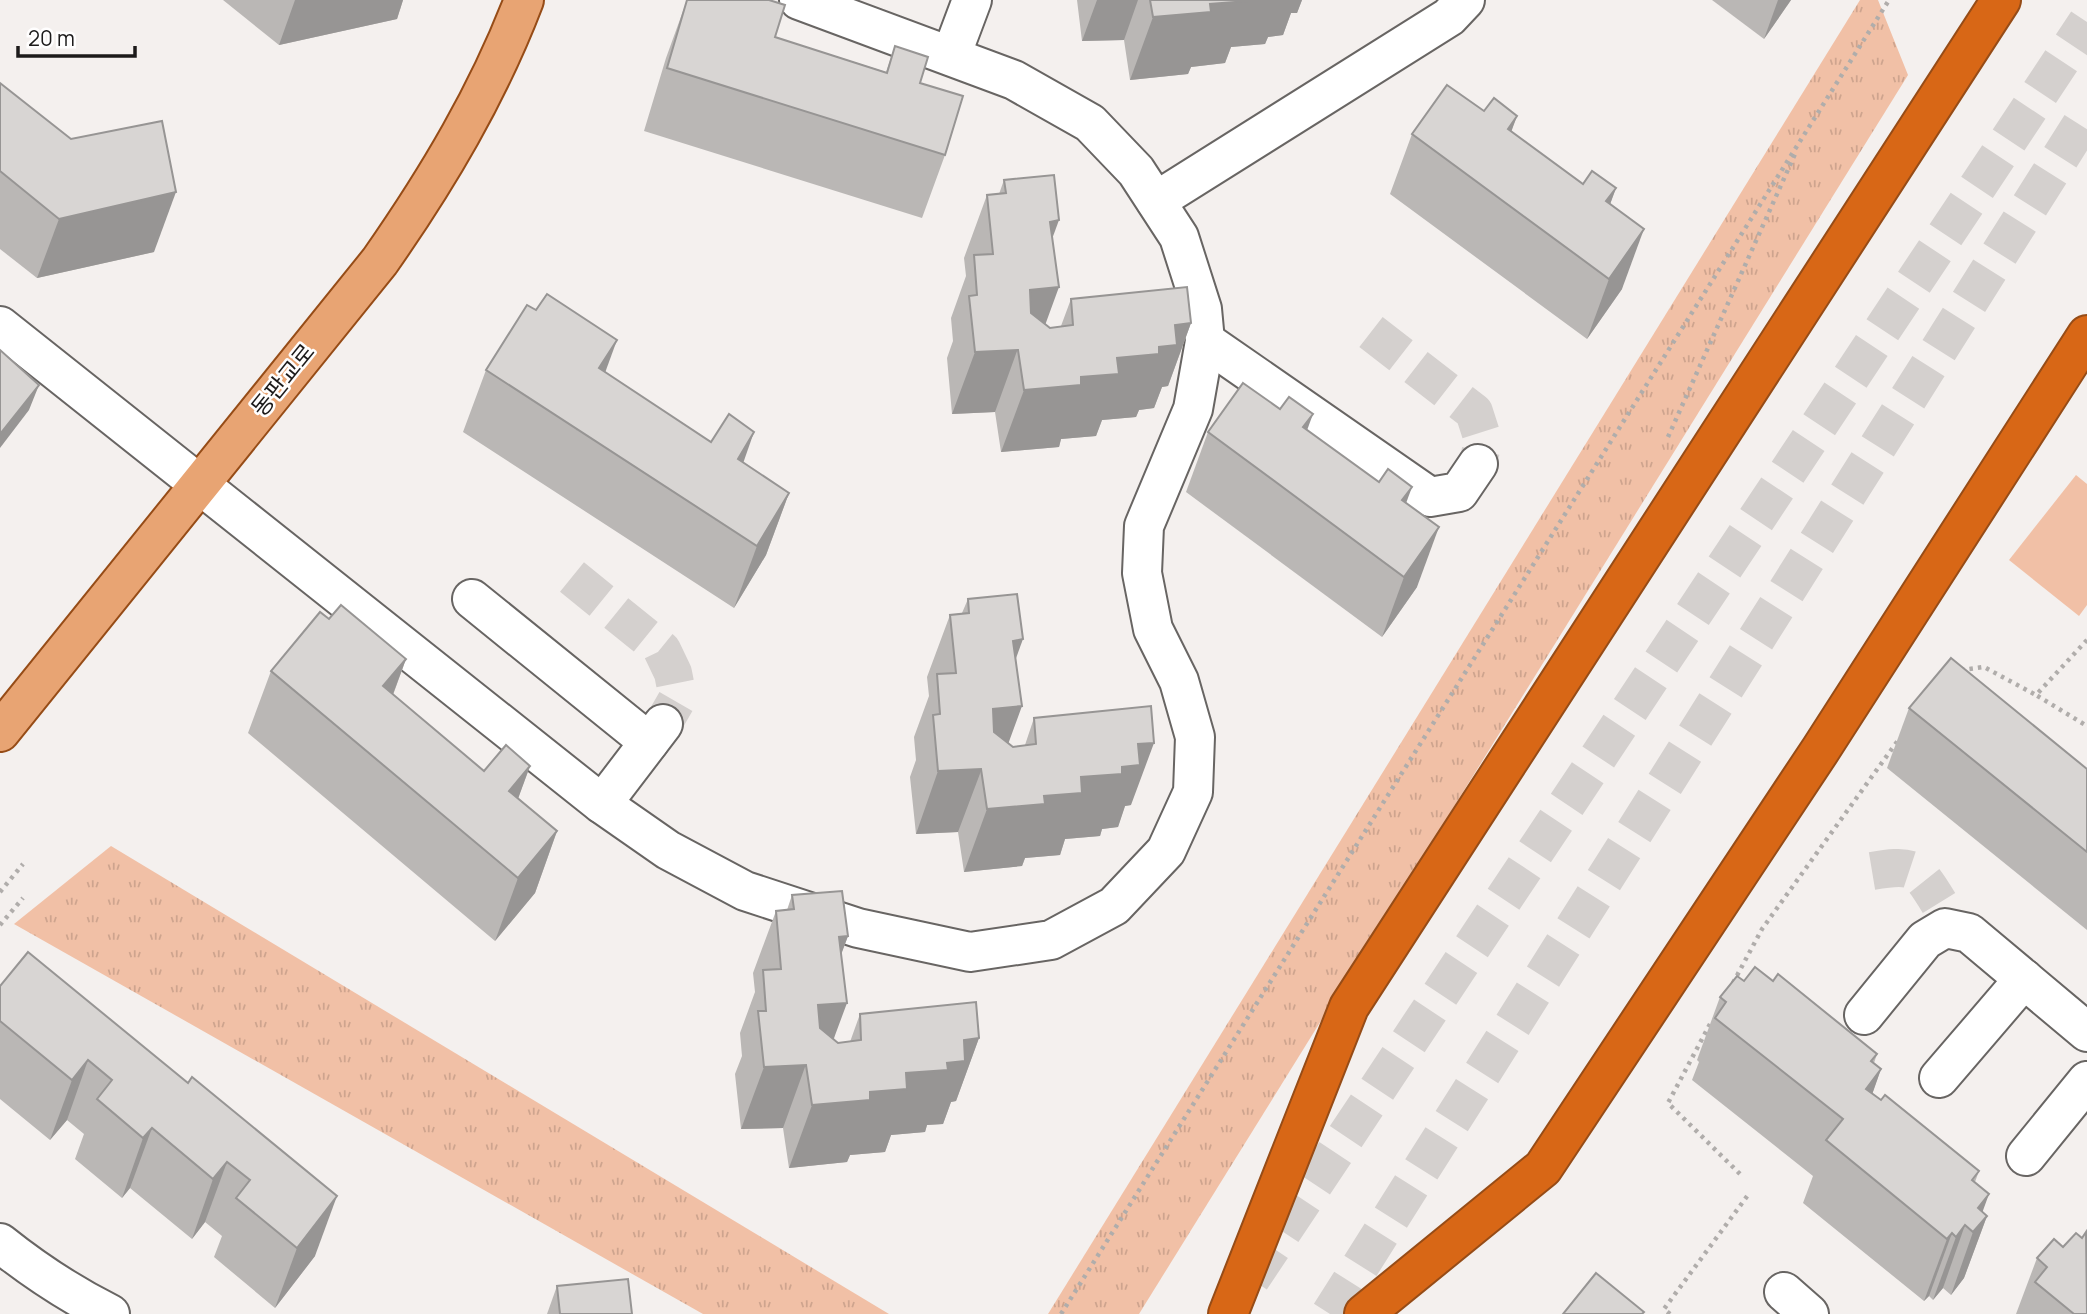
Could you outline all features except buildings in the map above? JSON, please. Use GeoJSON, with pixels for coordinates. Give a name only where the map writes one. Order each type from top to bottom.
{"type":"FeatureCollection","features":[{"type":"Feature","properties":{"kind":"highway"},"geometry":{"type":"LineString","coordinates":[[1228,1314],[1349,1007],[2001,0]]}},
{"type":"Feature","properties":{"kind":"highway"},"geometry":{"type":"LineString","coordinates":[[1364,1314],[1543,1168],[1821,749],[2087,335]]}},
{"type":"Feature","properties":{"kind":"main road","name":"동판교로"},"geometry":{"type":"LineString","coordinates":[[0,732],[380,261],[456,145],[489,82],[524,0]]}},
{"type":"Feature","properties":{"kind":"lane"},"geometry":{"type":"LineString","coordinates":[[0,327],[602,804],[668,850],[745,891],[858,928],[970,952],[1051,940],[1115,906],[1166,851],[1193,792],[1195,737],[1179,681],[1153,629],[1142,573],[1144,526],[1193,409],[1205,341],[1202,309],[1179,237],[1136,171],[1090,123],[1014,80],[799,0]]}},
{"type":"Feature","properties":{"kind":"lane"},"geometry":{"type":"LineString","coordinates":[[951,56],[972,0]]}},
{"type":"Feature","properties":{"kind":"lane"},"geometry":{"type":"LineString","coordinates":[[1156,201],[1450,17],[1465,0]]}},
{"type":"Feature","properties":{"kind":"lane"},"geometry":{"type":"LineString","coordinates":[[1205,341],[1430,497],[1459,492],[1478,464]]}},
{"type":"Feature","properties":{"kind":"lane"},"geometry":{"type":"LineString","coordinates":[[472,599],[656,733],[602,804]]}},
{"type":"Feature","properties":{"kind":"lane"},"geometry":{"type":"LineString","coordinates":[[1864,1015],[1942,916],[1969,933],[2087,1031]]}},
{"type":"Feature","properties":{"kind":"lane"},"geometry":{"type":"LineString","coordinates":[[1939,1078],[2024,979]]}},
{"type":"Feature","properties":{"kind":"lane"},"geometry":{"type":"LineString","coordinates":[[2026,1156],[2087,1081]]}},
{"type":"Feature","properties":{"kind":"lane"},"geometry":{"type":"LineString","coordinates":[[0,1243],[34,1271],[73,1296],[110,1314]]}},
{"type":"Feature","properties":{"kind":"path"},"geometry":{"type":"LineString","coordinates":[[1061,1314],[1889,0]]}},
{"type":"Feature","properties":{"kind":"path"},"geometry":{"type":"LineString","coordinates":[[1665,444],[1802,138]]}},
{"type":"Feature","properties":{"kind":"path"},"geometry":{"type":"LineString","coordinates":[[2036,695],[2087,640]]}},
{"type":"Feature","properties":{"kind":"path"},"geometry":{"type":"LineString","coordinates":[[1959,670],[1984,667],[2087,726]]}},
{"type":"Feature","properties":{"kind":"path"},"geometry":{"type":"LineString","coordinates":[[1731,987],[1762,929],[1904,732]]}},
{"type":"Feature","properties":{"kind":"path"},"geometry":{"type":"LineString","coordinates":[[0,892],[23,864]]}},
{"type":"Feature","properties":{"kind":"path"},"geometry":{"type":"LineString","coordinates":[[0,925],[23,898]]}},
{"type":"Feature","properties":{"kind":"path"},"geometry":{"type":"LineString","coordinates":[[1712,1021],[1668,1102],[1741,1175]]}},
{"type":"Feature","properties":{"kind":"path"},"geometry":{"type":"LineString","coordinates":[[1670,1314],[1664,1309],[1748,1195]]}},
{"type":"Feature","properties":{"kind":"green space"},"geometry":{"type":"Polygon","coordinates":[[[1860,0],[1878,0],[1908,75],[1139,1314],[1048,1314],[1860,0]]]}},
{"type":"Feature","properties":{"kind":"green space"},"geometry":{"type":"Polygon","coordinates":[[[2076,475],[2087,484],[2087,605],[2079,616],[2009,560],[2076,475]]]}},
{"type":"Feature","properties":{"kind":"green space"},"geometry":{"type":"Polygon","coordinates":[[[111,846],[889,1314],[703,1314],[14,924],[111,846]]]}},
{"type":"Feature","properties":{"kind":"tunnel"},"geometry":{"type":"LineString","coordinates":[[1251,1279],[2087,22]]}},
{"type":"Feature","properties":{"kind":"tunnel"},"geometry":{"type":"LineString","coordinates":[[1330,1314],[2087,115]]}},
{"type":"Feature","properties":{"kind":"tunnel"},"geometry":{"type":"LineString","coordinates":[[1371,332],[1474,412],[1483,440],[1478,464]]}},
{"type":"Feature","properties":{"kind":"tunnel"},"geometry":{"type":"LineString","coordinates":[[572,577],[662,650],[673,673],[678,698],[663,724]]}},
{"type":"Feature","properties":{"kind":"tunnel"},"geometry":{"type":"LineString","coordinates":[[1872,871],[1897,868],[1913,871],[1925,882],[1939,903]]}}]}
